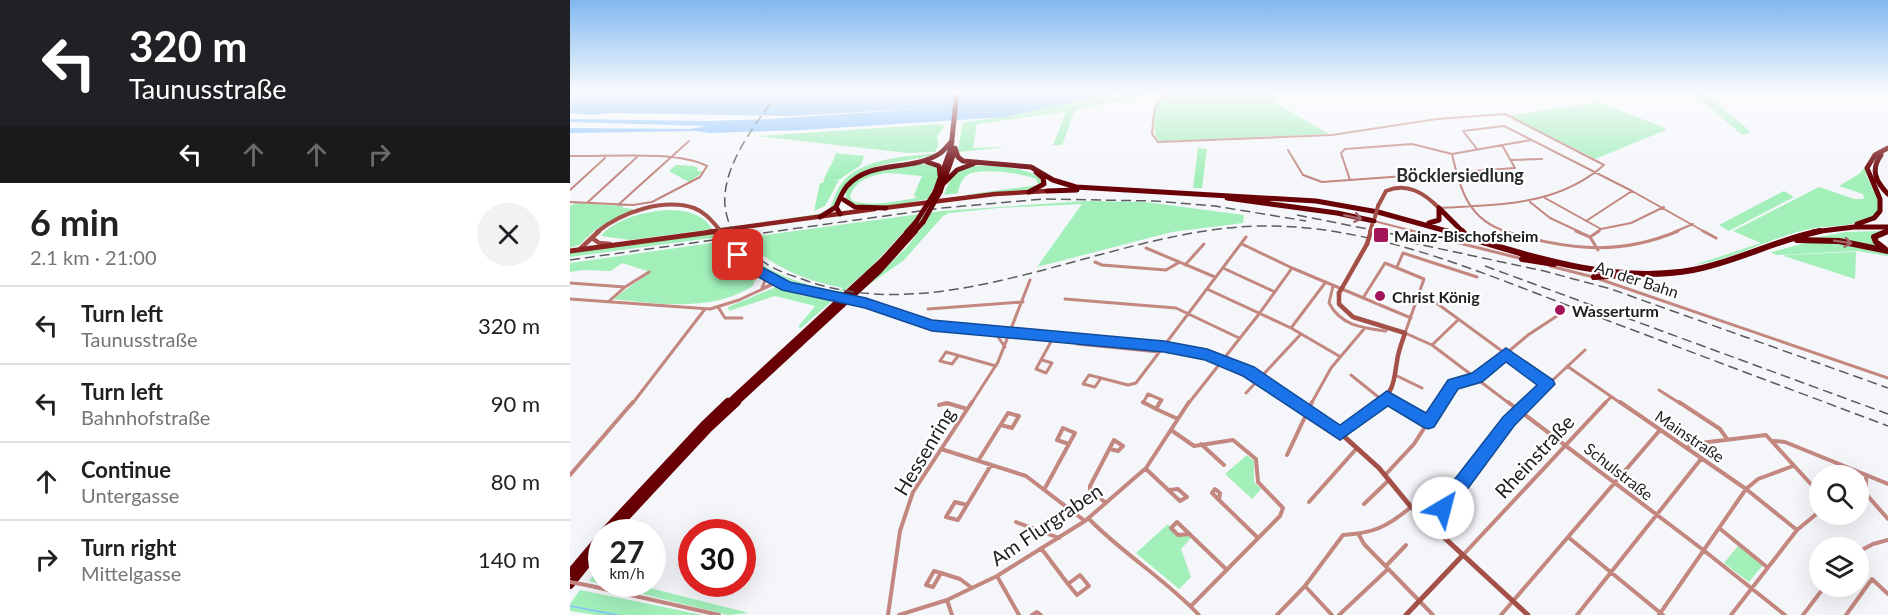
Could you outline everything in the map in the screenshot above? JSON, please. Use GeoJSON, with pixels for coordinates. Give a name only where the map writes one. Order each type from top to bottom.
{"type":"FeatureCollection","features":[{"type":"Feature","properties":{"kind":"highway"},"geometry":{"type":"LineString","coordinates":[[624,519],[709,428],[879,271],[920,222],[938,192],[955,148],[957,121]]}},
{"type":"Feature","properties":{"kind":"highway"},"geometry":{"type":"LineString","coordinates":[[942,183],[957,125]]}},
{"type":"Feature","properties":{"kind":"highway"},"geometry":{"type":"LineString","coordinates":[[820,217],[830,213],[836,207],[851,180],[867,171],[920,162],[940,156],[952,141]]}},
{"type":"Feature","properties":{"kind":"highway"},"geometry":{"type":"LineString","coordinates":[[955,148],[958,157],[963,161],[1028,167],[1040,171],[1049,178],[1076,187],[1300,200],[1368,210],[1569,264],[1621,272],[1656,274],[1710,268],[1798,236],[1870,219],[1880,212],[1881,200],[1866,170],[1875,155],[1888,148]]}},
{"type":"Feature","properties":{"kind":"highway"},"geometry":{"type":"LineString","coordinates":[[1888,148],[1874,166],[1876,181],[1888,194]]}},
{"type":"Feature","properties":{"kind":"highway"},"geometry":{"type":"LineString","coordinates":[[920,162],[939,166],[942,183]]}},
{"type":"Feature","properties":{"kind":"highway"},"geometry":{"type":"LineString","coordinates":[[942,183],[957,170],[978,164],[1031,170],[1041,176],[1047,191]]}},
{"type":"Feature","properties":{"kind":"highway"},"geometry":{"type":"LineString","coordinates":[[1874,166],[1879,179],[1888,188]]}},
{"type":"Feature","properties":{"kind":"highway"},"geometry":{"type":"LineString","coordinates":[[1047,191],[1052,185],[1049,178]]}},
{"type":"Feature","properties":{"kind":"highway"},"geometry":{"type":"LineString","coordinates":[[1029,192],[1044,184]]}},
{"type":"Feature","properties":{"kind":"highway"},"geometry":{"type":"LineString","coordinates":[[1091,190],[1294,201],[1350,208],[1565,265]]}},
{"type":"Feature","properties":{"kind":"highway"},"geometry":{"type":"LineString","coordinates":[[1047,191],[1108,190]]}},
{"type":"Feature","properties":{"kind":"highway"},"geometry":{"type":"LineString","coordinates":[[840,214],[844,200],[843,191]]}},
{"type":"Feature","properties":{"kind":"highway"},"geometry":{"type":"LineString","coordinates":[[1212,196],[1337,213],[1374,221]]}},
{"type":"Feature","properties":{"kind":"highway"},"geometry":{"type":"LineString","coordinates":[[844,200],[855,207],[886,208]]}},
{"type":"Feature","properties":{"kind":"highway"},"geometry":{"type":"LineString","coordinates":[[836,207],[840,214]]}},
{"type":"Feature","properties":{"kind":"highway"},"geometry":{"type":"LineString","coordinates":[[1439,208],[1457,228],[1481,240]]}},
{"type":"Feature","properties":{"kind":"highway"},"geometry":{"type":"LineString","coordinates":[[1413,221],[1436,222],[1440,219],[1439,208]]}},
{"type":"Feature","properties":{"kind":"highway"},"geometry":{"type":"LineString","coordinates":[[617,519],[703,426],[883,260],[920,222]]}},
{"type":"Feature","properties":{"kind":"highway"},"geometry":{"type":"LineString","coordinates":[[1842,227],[1888,229]]}},
{"type":"Feature","properties":{"kind":"highway"},"geometry":{"type":"LineString","coordinates":[[1594,277],[1664,276],[1702,272],[1738,262],[1797,240],[1840,231],[1888,229]]}},
{"type":"Feature","properties":{"kind":"highway"},"geometry":{"type":"LineString","coordinates":[[1888,229],[1877,234],[1874,239],[1888,251]]}},
{"type":"Feature","properties":{"kind":"highway"},"geometry":{"type":"LineString","coordinates":[[1797,240],[1839,241],[1888,251]]}},
{"type":"Feature","properties":{"kind":"highway"},"geometry":{"type":"LineString","coordinates":[[1522,259],[1625,275]]}},
{"type":"Feature","properties":{"kind":"highway"},"geometry":{"type":"LineString","coordinates":[[570,573],[588,552]]}},
{"type":"Feature","properties":{"kind":"highway"},"geometry":{"type":"LineString","coordinates":[[570,583],[588,562]]}},
{"type":"Feature","properties":{"kind":"main road"},"geometry":{"type":"LineString","coordinates":[[1340,433],[1385,399],[1393,387],[1405,333],[1350,316],[1339,303],[1341,291],[1367,244],[1378,206],[1384,193],[1392,188],[1405,187],[1417,191],[1439,208]]}},
{"type":"Feature","properties":{"kind":"main road"},"geometry":{"type":"LineString","coordinates":[[570,250],[886,208],[1047,191]]}},
{"type":"Feature","properties":{"kind":"main road"},"geometry":{"type":"LineString","coordinates":[[580,249],[597,232],[637,212],[662,206],[690,207],[705,213],[745,261],[762,274],[802,291],[855,300],[932,326],[1164,347],[1221,359],[1260,379],[1340,433],[1388,477],[1411,507],[1528,615]]}},
{"type":"Feature","properties":{"kind":"main road"},"geometry":{"type":"LineString","coordinates":[[591,238],[598,243],[619,244]]}},
{"type":"Feature","properties":{"kind":"main road","name":"Rheinstraße"},"geometry":{"type":"LineString","coordinates":[[1406,615],[1462,555]]}},
{"type":"Feature","properties":{"kind":"street"},"geometry":{"type":"LineString","coordinates":[[1154,121],[1152,134],[1158,142],[1332,135],[1426,121]]}},
{"type":"Feature","properties":{"kind":"street"},"geometry":{"type":"LineString","coordinates":[[1439,208],[1469,204],[1529,202],[1545,198],[1595,173],[1604,165],[1517,121]]}},
{"type":"Feature","properties":{"kind":"street"},"geometry":{"type":"LineString","coordinates":[[1477,148],[1463,131],[1500,125],[1664,207],[1716,238]]}},
{"type":"Feature","properties":{"kind":"street"},"geometry":{"type":"LineString","coordinates":[[1350,180],[1342,150],[1407,143],[1452,154],[1531,140]]}},
{"type":"Feature","properties":{"kind":"street"},"geometry":{"type":"LineString","coordinates":[[618,205],[689,141]]}},
{"type":"Feature","properties":{"kind":"street"},"geometry":{"type":"LineString","coordinates":[[1288,150],[1299,172],[1308,179],[1318,182],[1515,168],[1502,145]]}},
{"type":"Feature","properties":{"kind":"street"},"geometry":{"type":"LineString","coordinates":[[1452,154],[1455,173],[1469,204],[1481,219],[1497,228],[1570,247],[1598,250],[1645,243],[1663,238],[1694,224]]}},
{"type":"Feature","properties":{"kind":"street"},"geometry":{"type":"LineString","coordinates":[[570,156],[702,161],[707,169],[700,177],[660,200],[637,205],[571,202]]}},
{"type":"Feature","properties":{"kind":"street"},"geometry":{"type":"LineString","coordinates":[[570,161],[575,156]]}},
{"type":"Feature","properties":{"kind":"street"},"geometry":{"type":"LineString","coordinates":[[570,190],[606,157]]}},
{"type":"Feature","properties":{"kind":"street"},"geometry":{"type":"LineString","coordinates":[[588,202],[637,157]]}},
{"type":"Feature","properties":{"kind":"street"},"geometry":{"type":"LineString","coordinates":[[1511,160],[1542,159]]}},
{"type":"Feature","properties":{"kind":"street"},"geometry":{"type":"LineString","coordinates":[[1586,221],[1632,191]]}},
{"type":"Feature","properties":{"kind":"street"},"geometry":{"type":"LineString","coordinates":[[1545,198],[1601,229]]}},
{"type":"Feature","properties":{"kind":"street"},"geometry":{"type":"LineString","coordinates":[[1529,202],[1550,218],[1590,237],[1598,250]]}},
{"type":"Feature","properties":{"kind":"street"},"geometry":{"type":"LineString","coordinates":[[1590,237],[1601,229],[1631,223],[1664,207]]}},
{"type":"Feature","properties":{"kind":"street","name":"An der Bahn"},"geometry":{"type":"LineString","coordinates":[[1374,221],[1594,277],[1888,378]]}},
{"type":"Feature","properties":{"kind":"street"},"geometry":{"type":"LineString","coordinates":[[1101,378],[1095,387],[1083,384],[1089,375],[1132,385],[1164,347],[1246,237]]}},
{"type":"Feature","properties":{"kind":"street"},"geometry":{"type":"LineString","coordinates":[[1185,265],[1204,244]]}},
{"type":"Feature","properties":{"kind":"street"},"geometry":{"type":"LineString","coordinates":[[1242,244],[1325,283],[1411,318]]}},
{"type":"Feature","properties":{"kind":"street"},"geometry":{"type":"LineString","coordinates":[[1146,248],[1215,277]]}},
{"type":"Feature","properties":{"kind":"street"},"geometry":{"type":"LineString","coordinates":[[1396,266],[1403,253],[1478,277]]}},
{"type":"Feature","properties":{"kind":"street"},"geometry":{"type":"LineString","coordinates":[[1095,262],[1102,266],[1166,270],[1178,263]]}},
{"type":"Feature","properties":{"kind":"street"},"geometry":{"type":"LineString","coordinates":[[1363,298],[1385,263],[1424,279],[1405,333]]}},
{"type":"Feature","properties":{"kind":"street"},"geometry":{"type":"LineString","coordinates":[[1223,268],[1275,292]]}},
{"type":"Feature","properties":{"kind":"street","name":"Am Flurgraben"},"geometry":{"type":"LineString","coordinates":[[899,615],[946,600],[997,576],[1106,504],[1146,468],[1221,359],[1259,314],[1292,268]]}},
{"type":"Feature","properties":{"kind":"street"},"geometry":{"type":"LineString","coordinates":[[608,302],[649,272]]}},
{"type":"Feature","properties":{"kind":"street"},"geometry":{"type":"LineString","coordinates":[[762,274],[765,281],[762,289]]}},
{"type":"Feature","properties":{"kind":"street","name":"Hessenring"},"geometry":{"type":"LineString","coordinates":[[888,615],[900,531],[908,504],[921,478],[996,366],[1030,280]]}},
{"type":"Feature","properties":{"kind":"street"},"geometry":{"type":"LineString","coordinates":[[757,292],[778,282]]}},
{"type":"Feature","properties":{"kind":"street"},"geometry":{"type":"LineString","coordinates":[[570,299],[705,309],[718,307],[778,282]]}},
{"type":"Feature","properties":{"kind":"street"},"geometry":{"type":"LineString","coordinates":[[570,283],[626,287]]}},
{"type":"Feature","properties":{"kind":"street"},"geometry":{"type":"LineString","coordinates":[[1291,328],[1325,283]]}},
{"type":"Feature","properties":{"kind":"street"},"geometry":{"type":"LineString","coordinates":[[1333,286],[1329,298],[1335,314],[1364,329],[1386,331]]}},
{"type":"Feature","properties":{"kind":"street"},"geometry":{"type":"LineString","coordinates":[[1207,289],[1291,328],[1340,356]]}},
{"type":"Feature","properties":{"kind":"street"},"geometry":{"type":"LineString","coordinates":[[1420,294],[1547,384]]}},
{"type":"Feature","properties":{"kind":"street"},"geometry":{"type":"LineString","coordinates":[[1065,298],[1172,307],[1239,338]]}},
{"type":"Feature","properties":{"kind":"street"},"geometry":{"type":"LineString","coordinates":[[928,309],[1023,302]]}},
{"type":"Feature","properties":{"kind":"street"},"geometry":{"type":"LineString","coordinates":[[718,307],[725,318],[742,318]]}},
{"type":"Feature","properties":{"kind":"street"},"geometry":{"type":"LineString","coordinates":[[570,475],[613,428],[705,309]]}},
{"type":"Feature","properties":{"kind":"street"},"geometry":{"type":"LineString","coordinates":[[1364,504],[1414,444],[1453,385],[1477,378],[1528,335],[1560,314]]}},
{"type":"Feature","properties":{"kind":"street"},"geometry":{"type":"LineString","coordinates":[[1432,345],[1458,320]]}},
{"type":"Feature","properties":{"kind":"street"},"geometry":{"type":"LineString","coordinates":[[1287,455],[1307,411],[1340,356],[1364,329]]}},
{"type":"Feature","properties":{"kind":"street"},"geometry":{"type":"LineString","coordinates":[[994,333],[1005,347]]}},
{"type":"Feature","properties":{"kind":"street","name":"Schulstraße"},"geometry":{"type":"LineString","coordinates":[[1405,333],[1432,345],[1477,378],[1785,615]]}},
{"type":"Feature","properties":{"kind":"street"},"geometry":{"type":"LineString","coordinates":[[1245,393],[1301,334]]}},
{"type":"Feature","properties":{"kind":"street"},"geometry":{"type":"LineString","coordinates":[[1042,360],[1052,363],[1046,373],[1036,370],[1053,338]]}},
{"type":"Feature","properties":{"kind":"street"},"geometry":{"type":"LineString","coordinates":[[1077,340],[1077,344],[1160,352]]}},
{"type":"Feature","properties":{"kind":"street"},"geometry":{"type":"LineString","coordinates":[[1430,524],[1519,410],[1585,350]]}},
{"type":"Feature","properties":{"kind":"street"},"geometry":{"type":"LineString","coordinates":[[958,356],[952,364],[940,361],[946,352],[996,366]]}},
{"type":"Feature","properties":{"kind":"street","name":"Mainstraße"},"geometry":{"type":"LineString","coordinates":[[1567,366],[1746,489],[1797,530]]}},
{"type":"Feature","properties":{"kind":"street"},"geometry":{"type":"LineString","coordinates":[[1351,375],[1385,399],[1428,423]]}},
{"type":"Feature","properties":{"kind":"street"},"geometry":{"type":"LineString","coordinates":[[1395,375],[1422,388]]}},
{"type":"Feature","properties":{"kind":"street"},"geometry":{"type":"LineString","coordinates":[[1659,390],[1720,429],[1727,439]]}},
{"type":"Feature","properties":{"kind":"street"},"geometry":{"type":"LineString","coordinates":[[1156,409],[1162,400],[1147,395],[1142,402],[1156,409],[1178,419]]}},
{"type":"Feature","properties":{"kind":"street","name":"Rheinstraße"},"geometry":{"type":"LineString","coordinates":[[1462,555],[1611,397]]}},
{"type":"Feature","properties":{"kind":"street"},"geometry":{"type":"LineString","coordinates":[[939,405],[945,403],[967,408]]}},
{"type":"Feature","properties":{"kind":"street"},"geometry":{"type":"LineString","coordinates":[[978,461],[1001,424],[1009,412],[1019,416],[1012,428],[1001,424]]}},
{"type":"Feature","properties":{"kind":"street"},"geometry":{"type":"LineString","coordinates":[[1045,488],[1069,444],[1075,432],[1063,428],[1057,440],[1069,444]]}},
{"type":"Feature","properties":{"kind":"street"},"geometry":{"type":"LineString","coordinates":[[1171,430],[1188,444],[1230,439],[1257,461],[1258,482],[1283,508],[1280,516],[1191,606]]}},
{"type":"Feature","properties":{"kind":"street"},"geometry":{"type":"LineString","coordinates":[[1501,615],[1660,430]]}},
{"type":"Feature","properties":{"kind":"street"},"geometry":{"type":"LineString","coordinates":[[1687,448],[1692,444],[1761,434],[1774,441],[1785,442],[1841,465]]}},
{"type":"Feature","properties":{"kind":"street"},"geometry":{"type":"LineString","coordinates":[[1774,441],[1776,447],[1809,483]]}},
{"type":"Feature","properties":{"kind":"street"},"geometry":{"type":"LineString","coordinates":[[1201,444],[1224,465]]}},
{"type":"Feature","properties":{"kind":"street"},"geometry":{"type":"LineString","coordinates":[[1309,502],[1357,448]]}},
{"type":"Feature","properties":{"kind":"street"},"geometry":{"type":"LineString","coordinates":[[940,449],[1026,476],[1045,488],[1086,519],[1199,615]]}},
{"type":"Feature","properties":{"kind":"street"},"geometry":{"type":"LineString","coordinates":[[1106,504],[1090,490],[1090,486],[1110,449]]}},
{"type":"Feature","properties":{"kind":"street"},"geometry":{"type":"LineString","coordinates":[[1577,615],[1701,459]]}},
{"type":"Feature","properties":{"kind":"street"},"geometry":{"type":"LineString","coordinates":[[966,505],[955,502],[946,517],[957,520],[991,465]]}},
{"type":"Feature","properties":{"kind":"street"},"geometry":{"type":"LineString","coordinates":[[1568,537],[1661,614],[1702,549],[1746,489],[1758,478],[1793,466]]}},
{"type":"Feature","properties":{"kind":"street"},"geometry":{"type":"LineString","coordinates":[[1146,468],[1169,490]]}},
{"type":"Feature","properties":{"kind":"street"},"geometry":{"type":"LineString","coordinates":[[1869,476],[1888,484]]}},
{"type":"Feature","properties":{"kind":"street"},"geometry":{"type":"LineString","coordinates":[[1869,497],[1888,519]]}},
{"type":"Feature","properties":{"kind":"street"},"geometry":{"type":"LineString","coordinates":[[1219,500],[1258,538]]}},
{"type":"Feature","properties":{"kind":"street"},"geometry":{"type":"LineString","coordinates":[[1277,615],[1305,586],[1342,535],[1371,533],[1393,522],[1411,507]]}},
{"type":"Feature","properties":{"kind":"street"},"geometry":{"type":"LineString","coordinates":[[1731,615],[1750,587],[1797,530],[1809,520]]}},
{"type":"Feature","properties":{"kind":"street"},"geometry":{"type":"LineString","coordinates":[[1016,522],[1059,537]]}},
{"type":"Feature","properties":{"kind":"street"},"geometry":{"type":"LineString","coordinates":[[1719,528],[1767,567]]}},
{"type":"Feature","properties":{"kind":"street"},"geometry":{"type":"LineString","coordinates":[[1189,534],[1227,570]]}},
{"type":"Feature","properties":{"kind":"street"},"geometry":{"type":"LineString","coordinates":[[1359,535],[1364,544],[1433,615]]}},
{"type":"Feature","properties":{"kind":"street"},"geometry":{"type":"LineString","coordinates":[[1869,546],[1888,540]]}},
{"type":"Feature","properties":{"kind":"street"},"geometry":{"type":"LineString","coordinates":[[1339,615],[1406,545]]}},
{"type":"Feature","properties":{"kind":"street"},"geometry":{"type":"LineString","coordinates":[[1041,548],[1068,584],[1078,595],[1089,586],[1080,575],[1068,584]]}},
{"type":"Feature","properties":{"kind":"street"},"geometry":{"type":"LineString","coordinates":[[941,573],[967,583],[972,588]]}},
{"type":"Feature","properties":{"kind":"street"},"geometry":{"type":"LineString","coordinates":[[997,576],[1019,615]]}},
{"type":"Feature","properties":{"kind":"street"},"geometry":{"type":"LineString","coordinates":[[1846,615],[1872,579],[1888,594]]}},
{"type":"Feature","properties":{"kind":"street"},"geometry":{"type":"LineString","coordinates":[[570,583],[719,615]]}},
{"type":"Feature","properties":{"kind":"street"},"geometry":{"type":"LineString","coordinates":[[1305,586],[1332,615]]}},
{"type":"Feature","properties":{"kind":"street"},"geometry":{"type":"LineString","coordinates":[[1803,615],[1817,597]]}},
{"type":"Feature","properties":{"kind":"street"},"geometry":{"type":"LineString","coordinates":[[946,600],[952,615]]}},
{"type":"Feature","properties":{"kind":"street"},"geometry":{"type":"LineString","coordinates":[[1032,615],[1037,612],[1041,615]]}},
{"type":"Feature","properties":{"kind":"green space"},"geometry":{"type":"Polygon","coordinates":[[[1001,121],[977,124],[973,148],[1007,147],[958,152],[962,125],[965,122],[1001,121]]]}},
{"type":"Feature","properties":{"kind":"green space"},"geometry":{"type":"Polygon","coordinates":[[[1063,121],[1071,121],[1062,145],[1053,145],[1063,121]]]}},
{"type":"Feature","properties":{"kind":"green space"},"geometry":{"type":"Polygon","coordinates":[[[1154,121],[1306,121],[1329,134],[1163,141],[1158,140],[1154,121]]]}},
{"type":"Feature","properties":{"kind":"green space"},"geometry":{"type":"Polygon","coordinates":[[[1518,121],[1646,121],[1666,130],[1595,159],[1518,121]]]}},
{"type":"Feature","properties":{"kind":"green space"},"geometry":{"type":"Polygon","coordinates":[[[1725,121],[1738,121],[1751,132],[1742,135],[1725,121]]]}},
{"type":"Feature","properties":{"kind":"green space"},"geometry":{"type":"Polygon","coordinates":[[[939,124],[945,126],[937,136],[938,146],[935,152],[908,153],[757,136],[939,124]]]}},
{"type":"Feature","properties":{"kind":"green space"},"geometry":{"type":"Polygon","coordinates":[[[1198,148],[1207,149],[1202,188],[1193,188],[1198,148]]]}},
{"type":"Feature","properties":{"kind":"green space"},"geometry":{"type":"Polygon","coordinates":[[[836,153],[864,156],[861,165],[840,179],[832,181],[839,180],[825,206],[814,211],[820,183],[823,183],[836,153]]]}},
{"type":"Feature","properties":{"kind":"green space"},"geometry":{"type":"Polygon","coordinates":[[[941,153],[886,164],[864,171],[847,182],[831,209],[814,216],[791,218],[818,214],[829,209],[841,184],[861,168],[887,160],[941,153]]]}},
{"type":"Feature","properties":{"kind":"green space"},"geometry":{"type":"Polygon","coordinates":[[[918,163],[939,167],[939,177],[928,199],[886,206],[865,206],[846,199],[846,189],[860,175],[918,163]],[[890,173],[872,176],[856,186],[850,197],[853,201],[861,203],[885,203],[917,198],[914,195],[922,176],[890,173]]]}},
{"type":"Feature","properties":{"kind":"green space"},"geometry":{"type":"Polygon","coordinates":[[[676,165],[694,166],[698,168],[697,171],[703,172],[689,182],[669,171],[676,165]]]}},
{"type":"Feature","properties":{"kind":"green space"},"geometry":{"type":"Polygon","coordinates":[[[972,166],[1023,170],[1040,179],[1043,185],[1035,189],[962,195],[1039,185],[1036,179],[1022,175],[984,171],[964,177],[958,193],[944,195],[948,184],[957,172],[972,166]]]}},
{"type":"Feature","properties":{"kind":"green space"},"geometry":{"type":"Polygon","coordinates":[[[1865,167],[1867,177],[1881,205],[1868,219],[1848,225],[1805,230],[1722,259],[1694,265],[1761,243],[1733,231],[1819,187],[1854,199],[1864,199],[1863,194],[1839,186],[1859,174],[1865,167]]]}},
{"type":"Feature","properties":{"kind":"green space"},"geometry":{"type":"Polygon","coordinates":[[[1784,191],[1794,197],[1729,231],[1719,225],[1784,191]]]}},
{"type":"Feature","properties":{"kind":"green space"},"geometry":{"type":"Polygon","coordinates":[[[1085,201],[1145,202],[1244,215],[1243,223],[1172,232],[1037,267],[1082,204],[949,213],[943,216],[903,261],[864,288],[906,248],[927,221],[912,223],[870,268],[801,328],[798,327],[815,306],[775,296],[729,311],[728,307],[776,287],[803,296],[830,299],[836,294],[780,276],[755,261],[733,240],[738,239],[745,250],[756,260],[782,275],[812,286],[839,292],[843,288],[802,277],[777,265],[744,238],[942,211],[1085,201]]]}},
{"type":"Feature","properties":{"kind":"green space"},"geometry":{"type":"Polygon","coordinates":[[[576,203],[623,206],[623,208],[634,209],[595,230],[579,245],[570,248],[570,206],[576,203]]]}},
{"type":"Feature","properties":{"kind":"green space"},"geometry":{"type":"Polygon","coordinates":[[[667,210],[698,216],[704,219],[712,229],[630,240],[601,236],[623,220],[640,214],[667,210]]]}},
{"type":"Feature","properties":{"kind":"green space"},"geometry":{"type":"Polygon","coordinates":[[[1881,231],[1874,235],[1881,248],[1813,238],[1846,232],[1881,231]]]}},
{"type":"Feature","properties":{"kind":"green space"},"geometry":{"type":"Polygon","coordinates":[[[716,233],[718,237],[570,257],[570,252],[716,233]]]}},
{"type":"Feature","properties":{"kind":"green space"},"geometry":{"type":"Polygon","coordinates":[[[719,242],[735,262],[755,280],[753,286],[720,300],[667,304],[613,299],[650,272],[622,263],[611,271],[570,272],[570,263],[719,242]]]}},
{"type":"Feature","properties":{"kind":"green space"},"geometry":{"type":"Polygon","coordinates":[[[1809,242],[1830,242],[1888,253],[1888,256],[1858,251],[1776,255],[1771,252],[1809,242]]]}},
{"type":"Feature","properties":{"kind":"green space"},"geometry":{"type":"Polygon","coordinates":[[[1856,252],[1855,279],[1784,256],[1785,255],[1856,252]]]}},
{"type":"Feature","properties":{"kind":"green space"},"geometry":{"type":"Polygon","coordinates":[[[1247,455],[1254,461],[1254,482],[1261,489],[1252,499],[1225,474],[1247,455]]]}},
{"type":"Feature","properties":{"kind":"green space"},"geometry":{"type":"Polygon","coordinates":[[[1168,524],[1176,536],[1188,535],[1191,538],[1181,549],[1191,577],[1179,589],[1136,553],[1168,524]]]}},
{"type":"Feature","properties":{"kind":"green space"},"geometry":{"type":"Polygon","coordinates":[[[1738,546],[1763,565],[1749,582],[1724,563],[1738,546]]]}},
{"type":"Feature","properties":{"kind":"green space"},"geometry":{"type":"Polygon","coordinates":[[[580,590],[588,592],[588,597],[614,597],[703,615],[597,615],[570,611],[570,604],[580,590]]]}},
{"type":"Feature","properties":{"kind":"green space"},"geometry":{"type":"Polygon","coordinates":[[[666,592],[678,597],[749,613],[728,615],[654,597],[666,597],[666,592]]]}},
{"type":"Feature","properties":{"kind":"water"},"geometry":{"type":"Polygon","coordinates":[[[570,121],[947,121],[802,130],[570,133],[570,128],[690,129],[707,126],[570,121]]]}},
{"type":"Feature","properties":{"kind":"waterway"},"geometry":{"type":"LineString","coordinates":[[570,606],[617,615]]}},
{"type":"Feature","properties":{"kind":"railway"},"geometry":{"type":"LineString","coordinates":[[738,236],[730,225],[725,203],[727,181],[736,158],[758,121]]}},
{"type":"Feature","properties":{"kind":"railway"},"geometry":{"type":"LineString","coordinates":[[738,236],[942,208],[1043,199],[1154,201],[1215,206],[1306,221]]}},
{"type":"Feature","properties":{"kind":"railway"},"geometry":{"type":"LineString","coordinates":[[1297,215],[1403,236]]}},
{"type":"Feature","properties":{"kind":"railway"},"geometry":{"type":"LineString","coordinates":[[738,236],[745,246],[770,266],[802,279],[858,292],[915,294],[973,286],[1033,273],[1151,242],[1210,230],[1267,226],[1308,228],[1349,234],[1390,243],[1469,268],[1888,426]]}},
{"type":"Feature","properties":{"kind":"railway"},"geometry":{"type":"LineString","coordinates":[[570,260],[738,236]]}},
{"type":"Feature","properties":{"kind":"railway"},"geometry":{"type":"LineString","coordinates":[[1394,239],[1544,271],[1611,289],[1888,388]]}},
{"type":"Feature","properties":{"kind":"railway"},"geometry":{"type":"LineString","coordinates":[[1485,266],[1888,414]]}},
{"type":"Feature","properties":{"kind":"place","name":"Mainz-Bischofsheim"},"geometry":{"type":"Point","coordinates":[1381,235]}},
{"type":"Feature","properties":{"kind":"place","name":"Christ König"},"geometry":{"type":"Point","coordinates":[1380,296]}},
{"type":"Feature","properties":{"kind":"place","name":"Wasserturm"},"geometry":{"type":"Point","coordinates":[1560,310]}},
{"type":"Feature","properties":{"kind":"district","name":"Böcklersiedlung"},"geometry":{"type":"Point","coordinates":[1460,175]}},
{"type":"Feature","properties":{"kind":"route"},"geometry":{"type":"LineString","coordinates":[[738,255],[756,270],[787,286],[866,303],[932,326],[1164,347],[1207,354],[1248,371],[1340,433],[1387,397],[1428,423],[1453,385],[1477,378],[1506,354],[1547,384],[1508,422],[1443,508]]}}]}
